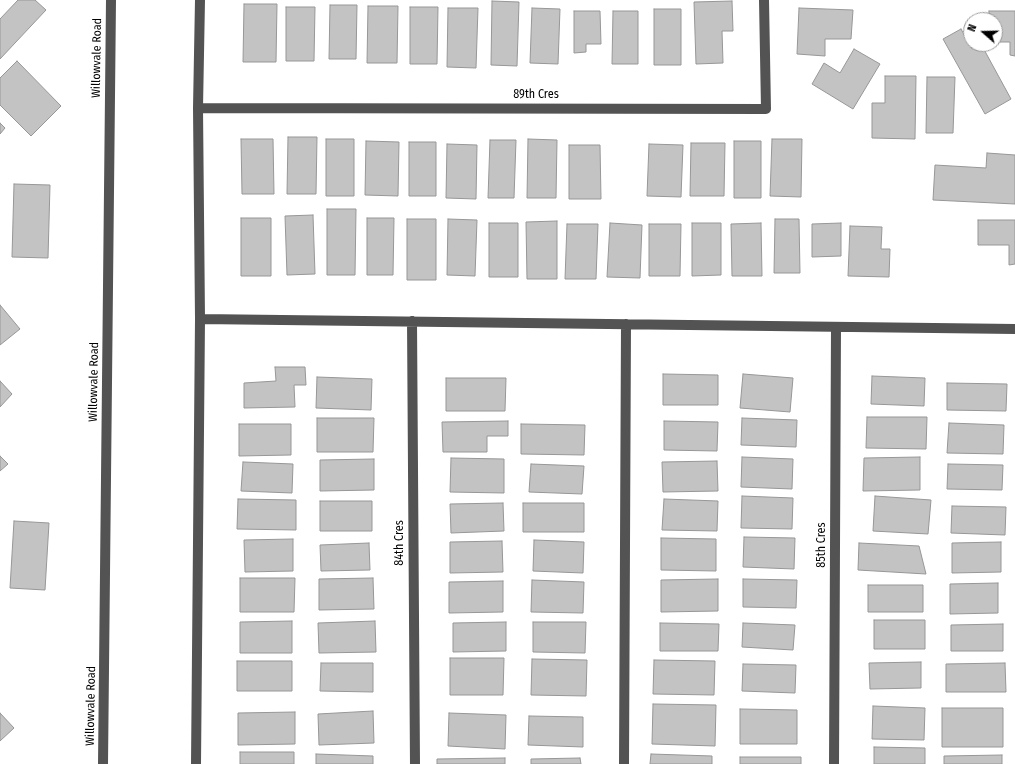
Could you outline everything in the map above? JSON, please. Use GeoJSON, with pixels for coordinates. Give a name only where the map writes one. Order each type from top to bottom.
{"type":"FeatureCollection","features":[{"type":"Feature","properties":{"kind":"street","name":"Willowvale Road"},"geometry":{"type":"LineString","coordinates":[[103,764],[111,0]]}},
{"type":"Feature","properties":{"kind":"street"},"geometry":{"type":"LineString","coordinates":[[196,764],[200,319],[198,108],[200,0]]}},
{"type":"Feature","properties":{"kind":"street","name":"89th Cres"},"geometry":{"type":"LineString","coordinates":[[198,108],[766,109],[764,0]]}},
{"type":"Feature","properties":{"kind":"street"},"geometry":{"type":"LineString","coordinates":[[200,319],[1015,329]]}},
{"type":"Feature","properties":{"kind":"street","name":"84th Cres"},"geometry":{"type":"LineString","coordinates":[[412,321],[415,764]]}},
{"type":"Feature","properties":{"kind":"street"},"geometry":{"type":"LineString","coordinates":[[624,764],[626,324]]}},
{"type":"Feature","properties":{"kind":"street","name":"85th Cres"},"geometry":{"type":"LineString","coordinates":[[834,764],[836,326]]}},
{"type":"Feature","properties":{"kind":"building"},"geometry":{"type":"Polygon","coordinates":[[[18,0],[35,0],[46,10],[0,59],[0,19],[18,0]]]}},
{"type":"Feature","properties":{"kind":"building"},"geometry":{"type":"Polygon","coordinates":[[[492,1],[519,2],[517,66],[491,65],[492,1]]]}},
{"type":"Feature","properties":{"kind":"building"},"geometry":{"type":"Polygon","coordinates":[[[732,1],[733,31],[722,31],[723,63],[696,64],[694,2],[732,1]]]}},
{"type":"Feature","properties":{"kind":"building"},"geometry":{"type":"Polygon","coordinates":[[[244,4],[277,4],[276,62],[243,62],[244,4]]]}},
{"type":"Feature","properties":{"kind":"building"},"geometry":{"type":"Polygon","coordinates":[[[330,5],[357,5],[356,59],[329,59],[330,5]]]}},
{"type":"Feature","properties":{"kind":"building"},"geometry":{"type":"Polygon","coordinates":[[[368,6],[398,6],[397,63],[367,63],[368,6]]]}},
{"type":"Feature","properties":{"kind":"building"},"geometry":{"type":"Polygon","coordinates":[[[286,7],[315,7],[314,61],[286,61],[286,7]]]}},
{"type":"Feature","properties":{"kind":"building"},"geometry":{"type":"Polygon","coordinates":[[[410,7],[438,7],[437,64],[410,64],[410,7]]]}},
{"type":"Feature","properties":{"kind":"building"},"geometry":{"type":"Polygon","coordinates":[[[448,8],[478,8],[476,68],[447,67],[448,8]]]}},
{"type":"Feature","properties":{"kind":"building"},"geometry":{"type":"Polygon","coordinates":[[[532,8],[560,9],[558,64],[530,63],[532,8]]]}},
{"type":"Feature","properties":{"kind":"building"},"geometry":{"type":"Polygon","coordinates":[[[799,8],[853,10],[851,39],[825,39],[825,56],[797,54],[799,8]]]}},
{"type":"Feature","properties":{"kind":"building"},"geometry":{"type":"Polygon","coordinates":[[[654,9],[681,9],[681,65],[654,65],[654,9]]]}},
{"type":"Feature","properties":{"kind":"building"},"geometry":{"type":"Polygon","coordinates":[[[574,11],[600,11],[601,44],[586,44],[586,52],[574,53],[574,11]]]}},
{"type":"Feature","properties":{"kind":"building"},"geometry":{"type":"Polygon","coordinates":[[[613,11],[638,11],[638,64],[612,64],[613,11]]]}},
{"type":"Feature","properties":{"kind":"building"},"geometry":{"type":"Polygon","coordinates":[[[1015,11],[1015,56],[1010,55],[1010,42],[1003,42],[1003,12],[989,12],[1015,11]]]}},
{"type":"Feature","properties":{"kind":"building"},"geometry":{"type":"Polygon","coordinates":[[[961,29],[963,33],[963,52],[985,52],[1011,99],[985,114],[943,39],[961,29]]]}},
{"type":"Feature","properties":{"kind":"building"},"geometry":{"type":"Polygon","coordinates":[[[854,49],[880,64],[853,109],[812,84],[824,63],[840,73],[854,49]]]}},
{"type":"Feature","properties":{"kind":"building"},"geometry":{"type":"Polygon","coordinates":[[[17,61],[61,106],[31,136],[0,105],[0,78],[17,61]]]}},
{"type":"Feature","properties":{"kind":"building"},"geometry":{"type":"Polygon","coordinates":[[[885,76],[916,76],[915,139],[872,138],[872,103],[885,103],[885,76]]]}},
{"type":"Feature","properties":{"kind":"building"},"geometry":{"type":"Polygon","coordinates":[[[927,77],[955,77],[953,133],[926,133],[927,77]]]}},
{"type":"Feature","properties":{"kind":"building"},"geometry":{"type":"Polygon","coordinates":[[[0,123],[5,128],[0,134],[0,123]]]}},
{"type":"Feature","properties":{"kind":"building"},"geometry":{"type":"Polygon","coordinates":[[[288,137],[317,137],[316,194],[287,194],[288,137]]]}},
{"type":"Feature","properties":{"kind":"building"},"geometry":{"type":"Polygon","coordinates":[[[241,139],[273,139],[274,194],[242,194],[241,139]]]}},
{"type":"Feature","properties":{"kind":"building"},"geometry":{"type":"Polygon","coordinates":[[[326,139],[354,139],[354,196],[326,196],[326,139]]]}},
{"type":"Feature","properties":{"kind":"building"},"geometry":{"type":"Polygon","coordinates":[[[528,139],[557,140],[556,198],[527,198],[528,139]]]}},
{"type":"Feature","properties":{"kind":"building"},"geometry":{"type":"Polygon","coordinates":[[[772,139],[802,139],[801,197],[770,196],[772,139]]]}},
{"type":"Feature","properties":{"kind":"building"},"geometry":{"type":"Polygon","coordinates":[[[490,140],[516,140],[514,198],[488,198],[490,140]]]}},
{"type":"Feature","properties":{"kind":"building"},"geometry":{"type":"Polygon","coordinates":[[[366,141],[399,142],[398,196],[365,195],[366,141]]]}},
{"type":"Feature","properties":{"kind":"building"},"geometry":{"type":"Polygon","coordinates":[[[734,141],[761,141],[761,198],[734,198],[734,141]]]}},
{"type":"Feature","properties":{"kind":"building"},"geometry":{"type":"Polygon","coordinates":[[[409,142],[436,142],[436,196],[409,196],[409,142]]]}},
{"type":"Feature","properties":{"kind":"building"},"geometry":{"type":"Polygon","coordinates":[[[691,143],[725,143],[724,196],[690,196],[691,143]]]}},
{"type":"Feature","properties":{"kind":"building"},"geometry":{"type":"Polygon","coordinates":[[[447,144],[477,145],[476,199],[446,198],[447,144]]]}},
{"type":"Feature","properties":{"kind":"building"},"geometry":{"type":"Polygon","coordinates":[[[649,144],[683,145],[681,197],[647,196],[649,144]]]}},
{"type":"Feature","properties":{"kind":"building"},"geometry":{"type":"Polygon","coordinates":[[[569,145],[600,145],[601,199],[569,199],[569,145]]]}},
{"type":"Feature","properties":{"kind":"building"},"geometry":{"type":"Polygon","coordinates":[[[987,153],[1015,155],[1015,204],[933,200],[935,165],[986,168],[987,153]]]}},
{"type":"Feature","properties":{"kind":"building"},"geometry":{"type":"Polygon","coordinates":[[[14,184],[50,185],[48,258],[12,257],[14,184]]]}},
{"type":"Feature","properties":{"kind":"building"},"geometry":{"type":"Polygon","coordinates":[[[327,209],[356,209],[355,275],[327,275],[327,209]]]}},
{"type":"Feature","properties":{"kind":"building"},"geometry":{"type":"Polygon","coordinates":[[[313,215],[315,274],[287,275],[285,216],[313,215]]]}},
{"type":"Feature","properties":{"kind":"building"},"geometry":{"type":"Polygon","coordinates":[[[241,218],[271,218],[271,276],[241,276],[241,218]]]}},
{"type":"Feature","properties":{"kind":"building"},"geometry":{"type":"Polygon","coordinates":[[[367,218],[394,218],[393,275],[367,275],[367,218]]]}},
{"type":"Feature","properties":{"kind":"building"},"geometry":{"type":"Polygon","coordinates":[[[407,219],[436,219],[436,280],[407,280],[407,219]]]}},
{"type":"Feature","properties":{"kind":"building"},"geometry":{"type":"Polygon","coordinates":[[[448,219],[477,220],[475,276],[447,275],[448,219]]]}},
{"type":"Feature","properties":{"kind":"building"},"geometry":{"type":"Polygon","coordinates":[[[775,219],[799,219],[800,273],[774,273],[775,219]]]}},
{"type":"Feature","properties":{"kind":"building"},"geometry":{"type":"Polygon","coordinates":[[[978,220],[1015,220],[1015,264],[1009,265],[1009,245],[978,245],[978,220]]]}},
{"type":"Feature","properties":{"kind":"building"},"geometry":{"type":"Polygon","coordinates":[[[557,221],[557,279],[527,279],[526,222],[557,221]]]}},
{"type":"Feature","properties":{"kind":"building"},"geometry":{"type":"Polygon","coordinates":[[[489,223],[518,223],[518,277],[489,277],[489,223]]]}},
{"type":"Feature","properties":{"kind":"building"},"geometry":{"type":"Polygon","coordinates":[[[610,223],[642,225],[640,278],[607,277],[610,223]]]}},
{"type":"Feature","properties":{"kind":"building"},"geometry":{"type":"Polygon","coordinates":[[[692,223],[721,223],[721,275],[692,276],[692,223]]]}},
{"type":"Feature","properties":{"kind":"building"},"geometry":{"type":"Polygon","coordinates":[[[761,223],[762,276],[732,276],[731,224],[761,223]]]}},
{"type":"Feature","properties":{"kind":"building"},"geometry":{"type":"Polygon","coordinates":[[[841,223],[841,256],[812,257],[812,224],[841,223]]]}},
{"type":"Feature","properties":{"kind":"building"},"geometry":{"type":"Polygon","coordinates":[[[567,224],[598,224],[596,279],[565,279],[567,224]]]}},
{"type":"Feature","properties":{"kind":"building"},"geometry":{"type":"Polygon","coordinates":[[[649,224],[681,224],[680,276],[649,276],[649,224]]]}},
{"type":"Feature","properties":{"kind":"building"},"geometry":{"type":"Polygon","coordinates":[[[850,226],[882,227],[881,249],[890,249],[889,277],[848,276],[850,226]]]}},
{"type":"Feature","properties":{"kind":"building"},"geometry":{"type":"Polygon","coordinates":[[[0,305],[20,329],[0,345],[0,305]]]}},
{"type":"Feature","properties":{"kind":"building"},"geometry":{"type":"Polygon","coordinates":[[[275,367],[305,367],[306,385],[294,385],[295,407],[244,408],[244,383],[276,381],[275,367]]]}},
{"type":"Feature","properties":{"kind":"building"},"geometry":{"type":"Polygon","coordinates":[[[663,374],[718,375],[718,405],[663,405],[663,374]]]}},
{"type":"Feature","properties":{"kind":"building"},"geometry":{"type":"Polygon","coordinates":[[[743,374],[793,378],[790,412],[740,408],[743,374]]]}},
{"type":"Feature","properties":{"kind":"building"},"geometry":{"type":"Polygon","coordinates":[[[872,376],[925,378],[924,406],[871,404],[872,376]]]}},
{"type":"Feature","properties":{"kind":"building"},"geometry":{"type":"Polygon","coordinates":[[[317,377],[372,379],[371,410],[316,408],[317,377]]]}},
{"type":"Feature","properties":{"kind":"building"},"geometry":{"type":"Polygon","coordinates":[[[446,378],[506,378],[505,411],[446,411],[446,378]]]}},
{"type":"Feature","properties":{"kind":"building"},"geometry":{"type":"Polygon","coordinates":[[[0,381],[12,394],[0,407],[0,381]]]}},
{"type":"Feature","properties":{"kind":"building"},"geometry":{"type":"Polygon","coordinates":[[[947,383],[1007,384],[1006,411],[947,410],[947,383]]]}},
{"type":"Feature","properties":{"kind":"building"},"geometry":{"type":"Polygon","coordinates":[[[867,417],[927,417],[926,449],[866,448],[867,417]]]}},
{"type":"Feature","properties":{"kind":"building"},"geometry":{"type":"Polygon","coordinates":[[[317,418],[374,418],[373,452],[317,452],[317,418]]]}},
{"type":"Feature","properties":{"kind":"building"},"geometry":{"type":"Polygon","coordinates":[[[742,418],[797,420],[796,447],[741,445],[742,418]]]}},
{"type":"Feature","properties":{"kind":"building"},"geometry":{"type":"Polygon","coordinates":[[[508,421],[508,436],[487,436],[487,452],[443,452],[442,422],[508,421]]]}},
{"type":"Feature","properties":{"kind":"building"},"geometry":{"type":"Polygon","coordinates":[[[664,421],[718,422],[717,451],[664,450],[664,421]]]}},
{"type":"Feature","properties":{"kind":"building"},"geometry":{"type":"Polygon","coordinates":[[[949,423],[1004,425],[1003,454],[947,453],[949,423]]]}},
{"type":"Feature","properties":{"kind":"building"},"geometry":{"type":"Polygon","coordinates":[[[239,424],[291,424],[291,455],[239,456],[239,424]]]}},
{"type":"Feature","properties":{"kind":"building"},"geometry":{"type":"Polygon","coordinates":[[[521,424],[585,425],[584,455],[521,454],[521,424]]]}},
{"type":"Feature","properties":{"kind":"building"},"geometry":{"type":"Polygon","coordinates":[[[0,456],[8,464],[0,471],[0,456]]]}},
{"type":"Feature","properties":{"kind":"building"},"geometry":{"type":"Polygon","coordinates":[[[742,457],[793,459],[792,489],[741,487],[742,457]]]}},
{"type":"Feature","properties":{"kind":"building"},"geometry":{"type":"Polygon","coordinates":[[[920,457],[920,490],[863,491],[864,458],[920,457]]]}},
{"type":"Feature","properties":{"kind":"building"},"geometry":{"type":"Polygon","coordinates":[[[451,458],[504,459],[504,493],[450,492],[451,458]]]}},
{"type":"Feature","properties":{"kind":"building"},"geometry":{"type":"Polygon","coordinates":[[[374,459],[374,490],[320,491],[320,460],[374,459]]]}},
{"type":"Feature","properties":{"kind":"building"},"geometry":{"type":"Polygon","coordinates":[[[717,461],[718,491],[663,492],[662,462],[717,461]]]}},
{"type":"Feature","properties":{"kind":"building"},"geometry":{"type":"Polygon","coordinates":[[[243,462],[293,464],[292,493],[241,491],[243,462]]]}},
{"type":"Feature","properties":{"kind":"building"},"geometry":{"type":"Polygon","coordinates":[[[531,464],[584,466],[582,494],[529,492],[531,464]]]}},
{"type":"Feature","properties":{"kind":"building"},"geometry":{"type":"Polygon","coordinates":[[[948,464],[1003,465],[1002,490],[947,489],[948,464]]]}},
{"type":"Feature","properties":{"kind":"building"},"geometry":{"type":"Polygon","coordinates":[[[742,496],[793,498],[792,529],[741,528],[742,496]]]}},
{"type":"Feature","properties":{"kind":"building"},"geometry":{"type":"Polygon","coordinates":[[[875,496],[931,500],[928,534],[873,531],[875,496]]]}},
{"type":"Feature","properties":{"kind":"building"},"geometry":{"type":"Polygon","coordinates":[[[238,499],[296,500],[296,530],[237,529],[238,499]]]}},
{"type":"Feature","properties":{"kind":"building"},"geometry":{"type":"Polygon","coordinates":[[[664,499],[718,501],[717,531],[662,530],[664,499]]]}},
{"type":"Feature","properties":{"kind":"building"},"geometry":{"type":"Polygon","coordinates":[[[320,501],[372,501],[372,531],[320,531],[320,501]]]}},
{"type":"Feature","properties":{"kind":"building"},"geometry":{"type":"Polygon","coordinates":[[[503,503],[504,531],[451,533],[450,504],[503,503]]]}},
{"type":"Feature","properties":{"kind":"building"},"geometry":{"type":"Polygon","coordinates":[[[523,503],[584,503],[584,532],[523,532],[523,503]]]}},
{"type":"Feature","properties":{"kind":"building"},"geometry":{"type":"Polygon","coordinates":[[[952,506],[1006,507],[1005,535],[951,533],[952,506]]]}},
{"type":"Feature","properties":{"kind":"building"},"geometry":{"type":"Polygon","coordinates":[[[14,521],[49,523],[45,590],[10,588],[14,521]]]}},
{"type":"Feature","properties":{"kind":"building"},"geometry":{"type":"Polygon","coordinates":[[[744,537],[795,538],[794,569],[743,567],[744,537]]]}},
{"type":"Feature","properties":{"kind":"building"},"geometry":{"type":"Polygon","coordinates":[[[661,538],[716,539],[716,571],[661,570],[661,538]]]}},
{"type":"Feature","properties":{"kind":"building"},"geometry":{"type":"Polygon","coordinates":[[[293,539],[293,571],[245,572],[244,540],[293,539]]]}},
{"type":"Feature","properties":{"kind":"building"},"geometry":{"type":"Polygon","coordinates":[[[534,540],[584,542],[583,573],[533,571],[534,540]]]}},
{"type":"Feature","properties":{"kind":"building"},"geometry":{"type":"Polygon","coordinates":[[[502,541],[503,572],[450,573],[450,542],[502,541]]]}},
{"type":"Feature","properties":{"kind":"building"},"geometry":{"type":"Polygon","coordinates":[[[1001,542],[1001,572],[952,573],[952,543],[1001,542]]]}},
{"type":"Feature","properties":{"kind":"building"},"geometry":{"type":"Polygon","coordinates":[[[369,543],[370,570],[321,571],[320,545],[369,543]]]}},
{"type":"Feature","properties":{"kind":"building"},"geometry":{"type":"Polygon","coordinates":[[[859,543],[919,546],[926,574],[858,570],[859,543]]]}},
{"type":"Feature","properties":{"kind":"building"},"geometry":{"type":"Polygon","coordinates":[[[240,578],[295,578],[294,612],[240,612],[240,578]]]}},
{"type":"Feature","properties":{"kind":"building"},"geometry":{"type":"Polygon","coordinates":[[[373,578],[374,609],[319,610],[319,579],[373,578]]]}},
{"type":"Feature","properties":{"kind":"building"},"geometry":{"type":"Polygon","coordinates":[[[718,579],[718,611],[661,612],[661,580],[718,579]]]}},
{"type":"Feature","properties":{"kind":"building"},"geometry":{"type":"Polygon","coordinates":[[[743,579],[797,580],[796,608],[743,607],[743,579]]]}},
{"type":"Feature","properties":{"kind":"building"},"geometry":{"type":"Polygon","coordinates":[[[532,580],[584,582],[583,613],[531,612],[532,580]]]}},
{"type":"Feature","properties":{"kind":"building"},"geometry":{"type":"Polygon","coordinates":[[[503,581],[503,612],[449,613],[449,582],[503,581]]]}},
{"type":"Feature","properties":{"kind":"building"},"geometry":{"type":"Polygon","coordinates":[[[998,583],[998,613],[950,614],[950,584],[998,583]]]}},
{"type":"Feature","properties":{"kind":"building"},"geometry":{"type":"Polygon","coordinates":[[[868,585],[923,585],[923,612],[868,612],[868,585]]]}},
{"type":"Feature","properties":{"kind":"building"},"geometry":{"type":"Polygon","coordinates":[[[874,620],[925,620],[925,649],[874,649],[874,620]]]}},
{"type":"Feature","properties":{"kind":"building"},"geometry":{"type":"Polygon","coordinates":[[[292,621],[292,653],[240,653],[240,622],[292,621]]]}},
{"type":"Feature","properties":{"kind":"building"},"geometry":{"type":"Polygon","coordinates":[[[375,621],[376,652],[319,653],[318,623],[375,621]]]}},
{"type":"Feature","properties":{"kind":"building"},"geometry":{"type":"Polygon","coordinates":[[[506,622],[506,651],[453,652],[453,623],[506,622]]]}},
{"type":"Feature","properties":{"kind":"building"},"geometry":{"type":"Polygon","coordinates":[[[533,622],[586,622],[585,653],[533,652],[533,622]]]}},
{"type":"Feature","properties":{"kind":"building"},"geometry":{"type":"Polygon","coordinates":[[[660,623],[719,624],[718,651],[660,651],[660,623]]]}},
{"type":"Feature","properties":{"kind":"building"},"geometry":{"type":"Polygon","coordinates":[[[743,623],[795,625],[793,650],[742,647],[743,623]]]}},
{"type":"Feature","properties":{"kind":"building"},"geometry":{"type":"Polygon","coordinates":[[[1003,624],[1003,651],[951,651],[951,625],[1003,624]]]}},
{"type":"Feature","properties":{"kind":"building"},"geometry":{"type":"Polygon","coordinates":[[[450,658],[504,658],[503,695],[450,695],[450,658]]]}},
{"type":"Feature","properties":{"kind":"building"},"geometry":{"type":"Polygon","coordinates":[[[532,659],[587,660],[586,696],[531,695],[532,659]]]}},
{"type":"Feature","properties":{"kind":"building"},"geometry":{"type":"Polygon","coordinates":[[[654,660],[715,661],[714,695],[653,694],[654,660]]]}},
{"type":"Feature","properties":{"kind":"building"},"geometry":{"type":"Polygon","coordinates":[[[237,661],[292,661],[292,691],[237,691],[237,661]]]}},
{"type":"Feature","properties":{"kind":"building"},"geometry":{"type":"Polygon","coordinates":[[[921,662],[921,688],[870,689],[869,663],[921,662]]]}},
{"type":"Feature","properties":{"kind":"building"},"geometry":{"type":"Polygon","coordinates":[[[321,663],[373,663],[373,692],[320,691],[321,663]]]}},
{"type":"Feature","properties":{"kind":"building"},"geometry":{"type":"Polygon","coordinates":[[[1005,663],[1006,692],[946,692],[946,664],[1005,663]]]}},
{"type":"Feature","properties":{"kind":"building"},"geometry":{"type":"Polygon","coordinates":[[[743,664],[796,665],[795,693],[742,691],[743,664]]]}},
{"type":"Feature","properties":{"kind":"building"},"geometry":{"type":"Polygon","coordinates":[[[653,704],[716,705],[715,746],[652,744],[653,704]]]}},
{"type":"Feature","properties":{"kind":"building"},"geometry":{"type":"Polygon","coordinates":[[[873,706],[925,708],[924,740],[872,739],[873,706]]]}},
{"type":"Feature","properties":{"kind":"building"},"geometry":{"type":"Polygon","coordinates":[[[942,708],[1003,708],[1003,747],[942,747],[942,708]]]}},
{"type":"Feature","properties":{"kind":"building"},"geometry":{"type":"Polygon","coordinates":[[[740,709],[797,710],[797,744],[740,744],[740,709]]]}},
{"type":"Feature","properties":{"kind":"building"},"geometry":{"type":"Polygon","coordinates":[[[373,711],[374,743],[319,745],[318,714],[373,711]]]}},
{"type":"Feature","properties":{"kind":"building"},"geometry":{"type":"Polygon","coordinates":[[[295,712],[295,744],[238,745],[238,713],[295,712]]]}},
{"type":"Feature","properties":{"kind":"building"},"geometry":{"type":"Polygon","coordinates":[[[0,713],[14,728],[0,741],[0,713]]]}},
{"type":"Feature","properties":{"kind":"building"},"geometry":{"type":"Polygon","coordinates":[[[449,713],[506,715],[505,749],[448,746],[449,713]]]}},
{"type":"Feature","properties":{"kind":"building"},"geometry":{"type":"Polygon","coordinates":[[[529,716],[583,717],[583,747],[528,745],[529,716]]]}},
{"type":"Feature","properties":{"kind":"building"},"geometry":{"type":"Polygon","coordinates":[[[874,747],[925,748],[925,764],[874,764],[874,747]]]}},
{"type":"Feature","properties":{"kind":"building"},"geometry":{"type":"Polygon","coordinates":[[[240,752],[294,752],[294,764],[240,764],[240,752]]]}},
{"type":"Feature","properties":{"kind":"building"},"geometry":{"type":"Polygon","coordinates":[[[316,754],[373,756],[373,764],[316,764],[316,754]]]}},
{"type":"Feature","properties":{"kind":"building"},"geometry":{"type":"Polygon","coordinates":[[[651,754],[712,756],[712,764],[650,764],[651,754]]]}},
{"type":"Feature","properties":{"kind":"building"},"geometry":{"type":"Polygon","coordinates":[[[1002,755],[1002,764],[944,764],[944,756],[1002,755]]]}},
{"type":"Feature","properties":{"kind":"building"},"geometry":{"type":"Polygon","coordinates":[[[740,757],[801,757],[801,764],[740,764],[740,757]]]}},
{"type":"Feature","properties":{"kind":"building"},"geometry":{"type":"Polygon","coordinates":[[[505,758],[505,764],[437,764],[437,759],[505,758]]]}},
{"type":"Feature","properties":{"kind":"building"},"geometry":{"type":"Polygon","coordinates":[[[580,758],[581,764],[531,764],[531,759],[580,758]]]}}]}
